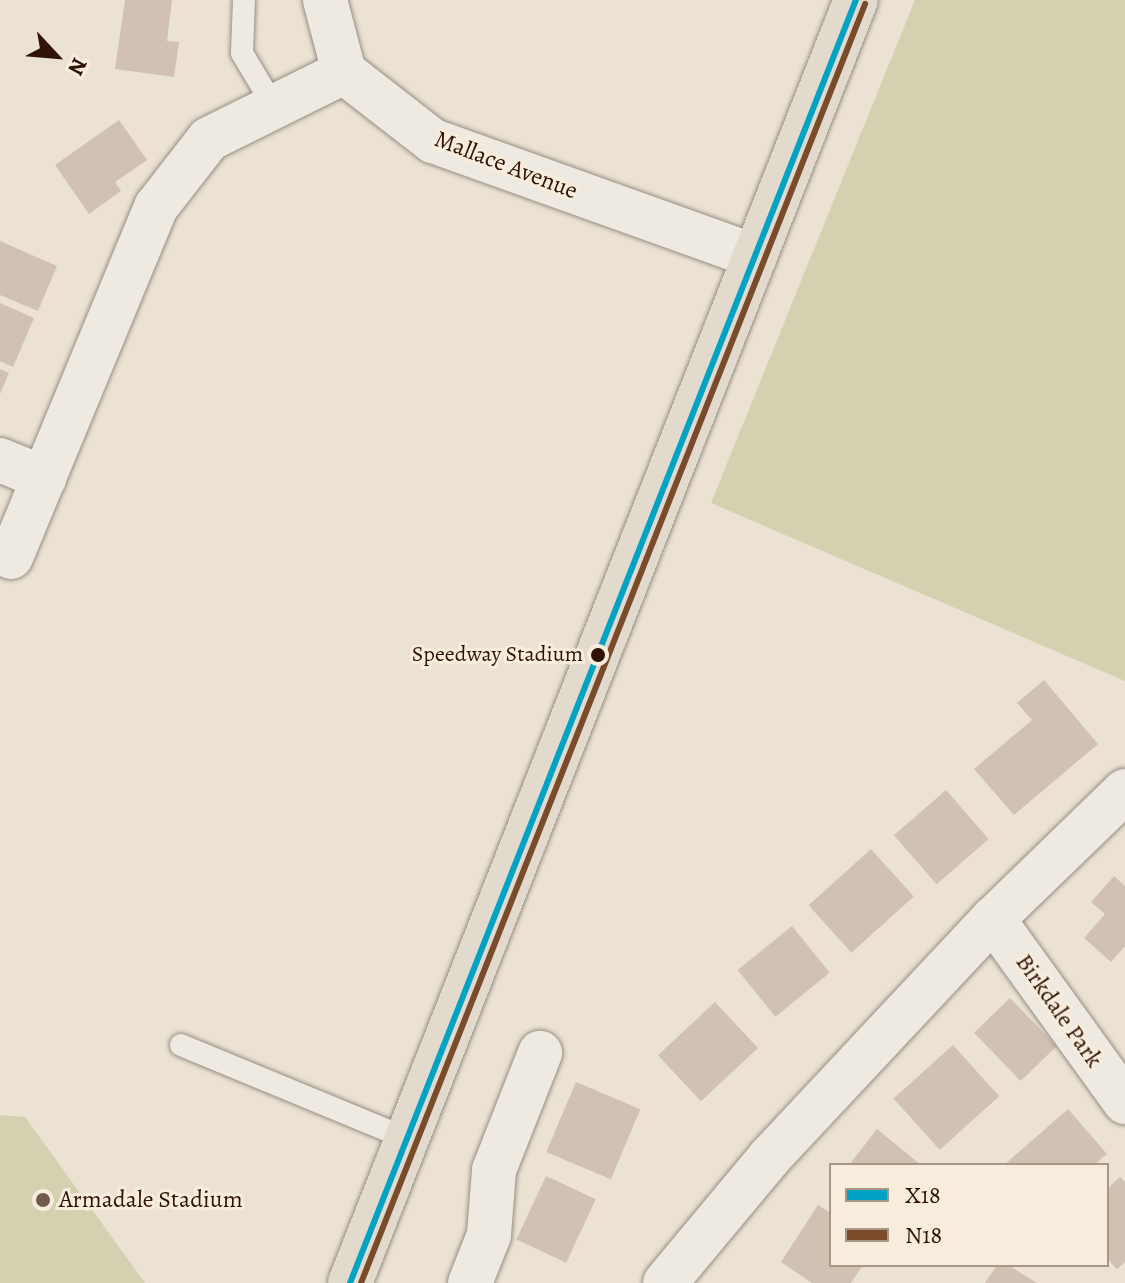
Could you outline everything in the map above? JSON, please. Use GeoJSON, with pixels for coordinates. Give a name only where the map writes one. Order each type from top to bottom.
{"type":"FeatureCollection","features":[{"type":"Feature","properties":{"kind":"main road"},"geometry":{"type":"LineString","coordinates":[[361,1280],[406,1138],[856,0]]}},
{"type":"Feature","properties":{"kind":"street"},"geometry":{"type":"LineString","coordinates":[[11,557],[156,207],[209,139],[344,72],[325,0]]}},
{"type":"Feature","properties":{"kind":"street","name":"Mallace Avenue"},"geometry":{"type":"LineString","coordinates":[[344,72],[433,141],[755,256]]}},
{"type":"Feature","properties":{"kind":"street"},"geometry":{"type":"LineString","coordinates":[[0,460],[44,478]]}},
{"type":"Feature","properties":{"kind":"street"},"geometry":{"type":"LineString","coordinates":[[665,1283],[769,1158],[993,919],[1125,791]]}},
{"type":"Feature","properties":{"kind":"street","name":"Birkdale Park"},"geometry":{"type":"LineString","coordinates":[[993,919],[1125,1102]]}},
{"type":"Feature","properties":{"kind":"street"},"geometry":{"type":"LineString","coordinates":[[470,1283],[489,1235],[494,1170],[540,1053]]}},
{"type":"Feature","properties":{"kind":"lane"},"geometry":{"type":"LineString","coordinates":[[244,0],[242,53],[274,107]]}},
{"type":"Feature","properties":{"kind":"lane"},"geometry":{"type":"LineString","coordinates":[[181,1045],[406,1138]]}},
{"type":"Feature","properties":{"kind":"shaded area"},"geometry":{"type":"Polygon","coordinates":[[[915,0],[1125,0],[1125,681],[711,503],[915,0]]]}},
{"type":"Feature","properties":{"kind":"shaded area","name":"Armadale Stadium"},"geometry":{"type":"Polygon","coordinates":[[[0,1115],[25,1117],[145,1283],[0,1283],[0,1115]]]}},
{"type":"Feature","properties":{"kind":"building"},"geometry":{"type":"Polygon","coordinates":[[[125,0],[172,0],[167,41],[179,42],[174,77],[115,69],[125,0]]]}},
{"type":"Feature","properties":{"kind":"building"},"geometry":{"type":"Polygon","coordinates":[[[119,120],[147,160],[115,182],[121,191],[89,214],[55,165],[119,120]]]}},
{"type":"Feature","properties":{"kind":"building"},"geometry":{"type":"Polygon","coordinates":[[[0,241],[57,266],[38,311],[0,295],[0,241]]]}},
{"type":"Feature","properties":{"kind":"building"},"geometry":{"type":"Polygon","coordinates":[[[0,303],[34,318],[13,367],[0,361],[0,303]]]}},
{"type":"Feature","properties":{"kind":"building"},"geometry":{"type":"Polygon","coordinates":[[[0,369],[9,373],[0,394],[0,369]]]}},
{"type":"Feature","properties":{"kind":"building"},"geometry":{"type":"Polygon","coordinates":[[[1044,680],[1098,744],[1014,815],[974,769],[1032,720],[1017,703],[1044,680]]]}},
{"type":"Feature","properties":{"kind":"building"},"geometry":{"type":"Polygon","coordinates":[[[946,790],[989,839],[937,884],[894,835],[946,790]]]}},
{"type":"Feature","properties":{"kind":"building"},"geometry":{"type":"Polygon","coordinates":[[[871,849],[914,897],[851,953],[809,905],[871,849]]]}},
{"type":"Feature","properties":{"kind":"building"},"geometry":{"type":"Polygon","coordinates":[[[1114,876],[1125,886],[1125,946],[1111,962],[1084,938],[1105,914],[1091,902],[1114,876]]]}},
{"type":"Feature","properties":{"kind":"building"},"geometry":{"type":"Polygon","coordinates":[[[792,926],[830,973],[775,1017],[738,970],[792,926]]]}},
{"type":"Feature","properties":{"kind":"building"},"geometry":{"type":"Polygon","coordinates":[[[1010,998],[1057,1046],[1021,1081],[974,1033],[1010,998]]]}},
{"type":"Feature","properties":{"kind":"building"},"geometry":{"type":"Polygon","coordinates":[[[715,1002],[758,1048],[701,1101],[658,1055],[715,1002]]]}},
{"type":"Feature","properties":{"kind":"building"},"geometry":{"type":"Polygon","coordinates":[[[953,1045],[999,1096],[940,1150],[894,1099],[953,1045]]]}},
{"type":"Feature","properties":{"kind":"building"},"geometry":{"type":"Polygon","coordinates":[[[576,1082],[640,1109],[611,1179],[546,1152],[576,1082]]]}},
{"type":"Feature","properties":{"kind":"building"},"geometry":{"type":"Polygon","coordinates":[[[1068,1109],[1107,1154],[1096,1163],[1006,1163],[1068,1109]]]}},
{"type":"Feature","properties":{"kind":"building"},"geometry":{"type":"Polygon","coordinates":[[[877,1129],[919,1163],[851,1163],[877,1129]]]}},
{"type":"Feature","properties":{"kind":"building"},"geometry":{"type":"Polygon","coordinates":[[[546,1176],[596,1199],[566,1263],[516,1239],[546,1176]]]}},
{"type":"Feature","properties":{"kind":"building"},"geometry":{"type":"Polygon","coordinates":[[[1120,1177],[1125,1182],[1125,1262],[1117,1269],[1109,1261],[1109,1187],[1120,1177]]]}},
{"type":"Feature","properties":{"kind":"building"},"geometry":{"type":"Polygon","coordinates":[[[818,1205],[829,1212],[829,1267],[862,1267],[851,1283],[812,1283],[781,1262],[818,1205]]]}},
{"type":"Feature","properties":{"kind":"building"},"geometry":{"type":"Polygon","coordinates":[[[996,1267],[1011,1267],[1037,1283],[985,1283],[996,1267]]]}},
{"type":"Feature","properties":{"kind":"transit line","name":"X18"},"geometry":{"type":"LineString","coordinates":[[350,1283],[856,0]]}},
{"type":"Feature","properties":{"kind":"transit line","name":"N18"},"geometry":{"type":"LineString","coordinates":[[361,1283],[865,4]]}},
{"type":"Feature","properties":{"kind":"place","name":"Speedway Stadium"},"geometry":{"type":"Point","coordinates":[598,655]}},
{"type":"Feature","properties":{"kind":"place","name":"Armadale Stadium"},"geometry":{"type":"Point","coordinates":[43,1200]}}]}
